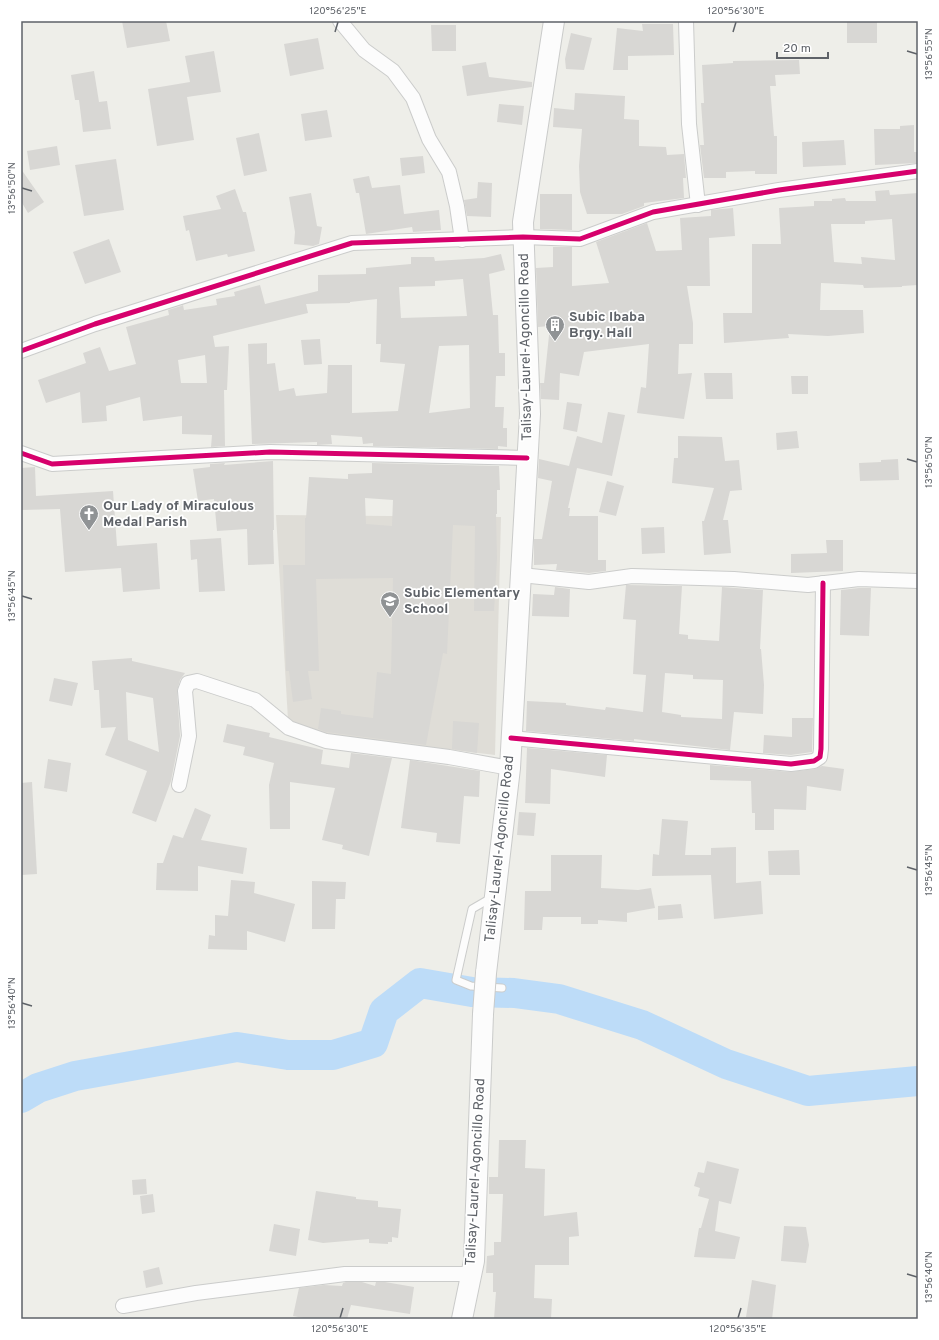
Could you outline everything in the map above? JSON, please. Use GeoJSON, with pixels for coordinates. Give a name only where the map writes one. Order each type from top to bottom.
{"type":"FeatureCollection","features":[{"type":"Feature","properties":{"kind":"main road","name":"Talisay-Laurel-Agoncillo Road"},"geometry":{"type":"LineString","coordinates":[[462,1319],[474,1261],[483,1014],[486,973],[510,768],[530,414],[523,222],[554,21]]}},
{"type":"Feature","properties":{"kind":"street"},"geometry":{"type":"LineString","coordinates":[[340,21],[364,50],[393,71],[413,98],[429,138],[449,172],[458,206],[462,240]]}},
{"type":"Feature","properties":{"kind":"street"},"geometry":{"type":"LineString","coordinates":[[686,21],[689,124],[698,205]]}},
{"type":"Feature","properties":{"kind":"street"},"geometry":{"type":"LineString","coordinates":[[21,351],[95,324],[352,243],[523,237],[580,239],[653,212],[780,190],[918,171]]}},
{"type":"Feature","properties":{"kind":"street"},"geometry":{"type":"LineString","coordinates":[[21,453],[52,464],[270,452],[527,458]]}},
{"type":"Feature","properties":{"kind":"street"},"geometry":{"type":"LineString","coordinates":[[520,575],[589,582],[632,576],[734,579],[808,585],[859,579],[918,581]]}},
{"type":"Feature","properties":{"kind":"street"},"geometry":{"type":"LineString","coordinates":[[511,738],[791,764],[814,761],[820,757],[821,749],[823,583]]}},
{"type":"Feature","properties":{"kind":"street"},"geometry":{"type":"LineString","coordinates":[[179,785],[189,736],[186,691],[188,683],[197,681],[255,700],[289,728],[326,741],[449,757],[510,768]]}},
{"type":"Feature","properties":{"kind":"street"},"geometry":{"type":"LineString","coordinates":[[124,1306],[196,1292],[345,1274],[472,1274]]}},
{"type":"Feature","properties":{"kind":"lane"},"geometry":{"type":"LineString","coordinates":[[495,896],[472,909],[456,980],[471,986],[502,988]]}},
{"type":"Feature","properties":{"kind":"shaded area","name":"Subic Elementary School"},"geometry":{"type":"Polygon","coordinates":[[[276,515],[501,517],[495,755],[313,733],[288,720],[276,515]]]}},
{"type":"Feature","properties":{"kind":"building"},"geometry":{"type":"Polygon","coordinates":[[[122,21],[166,21],[170,41],[127,48],[122,21]]]}},
{"type":"Feature","properties":{"kind":"building"},"geometry":{"type":"Polygon","coordinates":[[[847,21],[877,21],[877,43],[847,43],[847,21]]]}},
{"type":"Feature","properties":{"kind":"building"},"geometry":{"type":"Polygon","coordinates":[[[642,24],[673,24],[674,55],[628,56],[628,70],[613,70],[617,28],[643,31],[642,24]]]}},
{"type":"Feature","properties":{"kind":"building"},"geometry":{"type":"Polygon","coordinates":[[[431,25],[456,25],[456,51],[432,51],[431,25]]]}},
{"type":"Feature","properties":{"kind":"building"},"geometry":{"type":"Polygon","coordinates":[[[571,33],[592,38],[584,70],[566,69],[565,59],[571,33]]]}},
{"type":"Feature","properties":{"kind":"building"},"geometry":{"type":"Polygon","coordinates":[[[318,38],[324,69],[290,76],[284,44],[318,38]]]}},
{"type":"Feature","properties":{"kind":"building"},"geometry":{"type":"Polygon","coordinates":[[[214,51],[221,92],[187,97],[194,140],[157,146],[148,89],[190,82],[185,56],[214,51]]]}},
{"type":"Feature","properties":{"kind":"building"},"geometry":{"type":"Polygon","coordinates":[[[799,60],[800,74],[775,75],[776,86],[770,86],[774,136],[777,136],[777,174],[755,174],[755,171],[726,172],[726,178],[704,178],[700,145],[704,145],[701,103],[704,103],[702,65],[733,63],[733,61],[799,60]]]}},
{"type":"Feature","properties":{"kind":"building"},"geometry":{"type":"Polygon","coordinates":[[[486,62],[489,77],[532,82],[532,87],[467,96],[462,66],[486,62]]]}},
{"type":"Feature","properties":{"kind":"building"},"geometry":{"type":"Polygon","coordinates":[[[94,71],[99,102],[107,101],[111,129],[83,132],[79,100],[75,100],[71,75],[94,71]]]}},
{"type":"Feature","properties":{"kind":"building"},"geometry":{"type":"Polygon","coordinates":[[[575,93],[625,96],[624,119],[639,120],[639,146],[666,147],[667,155],[684,154],[686,178],[683,178],[684,198],[644,203],[644,206],[622,214],[587,214],[580,192],[579,166],[582,129],[553,127],[554,108],[574,110],[575,93]]]}},
{"type":"Feature","properties":{"kind":"building"},"geometry":{"type":"Polygon","coordinates":[[[499,104],[524,106],[522,125],[497,122],[499,104]]]}},
{"type":"Feature","properties":{"kind":"building"},"geometry":{"type":"Polygon","coordinates":[[[327,110],[332,137],[305,141],[301,114],[327,110]]]}},
{"type":"Feature","properties":{"kind":"building"},"geometry":{"type":"Polygon","coordinates":[[[914,125],[914,152],[918,152],[918,163],[875,165],[874,129],[900,129],[900,126],[914,125]]]}},
{"type":"Feature","properties":{"kind":"building"},"geometry":{"type":"Polygon","coordinates":[[[259,133],[267,171],[244,176],[236,138],[259,133]]]}},
{"type":"Feature","properties":{"kind":"building"},"geometry":{"type":"Polygon","coordinates":[[[844,140],[846,165],[803,167],[802,142],[844,140]]]}},
{"type":"Feature","properties":{"kind":"building"},"geometry":{"type":"Polygon","coordinates":[[[57,146],[60,165],[30,170],[27,151],[57,146]]]}},
{"type":"Feature","properties":{"kind":"building"},"geometry":{"type":"Polygon","coordinates":[[[423,156],[425,173],[402,176],[400,158],[423,156]]]}},
{"type":"Feature","properties":{"kind":"building"},"geometry":{"type":"Polygon","coordinates":[[[116,159],[124,210],[84,216],[75,165],[116,159]]]}},
{"type":"Feature","properties":{"kind":"building"},"geometry":{"type":"Polygon","coordinates":[[[21,169],[44,202],[28,213],[21,201],[21,169]]]}},
{"type":"Feature","properties":{"kind":"building"},"geometry":{"type":"Polygon","coordinates":[[[369,176],[372,188],[400,185],[404,214],[439,210],[441,230],[413,232],[412,227],[366,234],[359,193],[356,193],[353,179],[369,176]]]}},
{"type":"Feature","properties":{"kind":"building"},"geometry":{"type":"Polygon","coordinates":[[[478,182],[492,183],[491,217],[467,216],[464,200],[477,198],[478,182]]]}},
{"type":"Feature","properties":{"kind":"building"},"geometry":{"type":"Polygon","coordinates":[[[235,189],[243,212],[246,212],[255,251],[228,257],[227,254],[196,261],[189,230],[186,231],[183,216],[221,209],[216,196],[235,189]]]}},
{"type":"Feature","properties":{"kind":"building"},"geometry":{"type":"Polygon","coordinates":[[[889,190],[890,195],[918,193],[918,285],[864,288],[863,285],[821,283],[820,310],[863,310],[864,333],[828,336],[788,334],[789,338],[724,343],[723,313],[752,313],[752,244],[781,244],[779,208],[814,206],[814,201],[832,201],[832,199],[845,198],[846,201],[876,201],[875,191],[889,190]],[[892,219],[865,221],[865,224],[831,224],[834,262],[862,264],[861,257],[895,260],[892,219]]]}},
{"type":"Feature","properties":{"kind":"building"},"geometry":{"type":"Polygon","coordinates":[[[311,193],[317,226],[322,227],[319,244],[313,246],[294,244],[295,232],[289,197],[311,193]]]}},
{"type":"Feature","properties":{"kind":"building"},"geometry":{"type":"Polygon","coordinates":[[[540,194],[572,194],[572,230],[540,229],[540,194]]]}},
{"type":"Feature","properties":{"kind":"building"},"geometry":{"type":"Polygon","coordinates":[[[733,208],[735,236],[709,238],[710,286],[687,286],[693,323],[693,344],[679,344],[678,374],[692,373],[684,419],[637,413],[641,387],[646,388],[649,344],[584,352],[579,376],[560,373],[559,400],[541,399],[540,383],[544,383],[550,326],[538,327],[536,268],[553,267],[553,247],[572,247],[572,286],[609,283],[596,242],[647,223],[656,251],[682,250],[680,218],[711,216],[711,210],[733,208]]]}},
{"type":"Feature","properties":{"kind":"building"},"geometry":{"type":"Polygon","coordinates":[[[109,239],[121,272],[85,284],[73,252],[109,239]]]}},
{"type":"Feature","properties":{"kind":"building"},"geometry":{"type":"Polygon","coordinates":[[[501,254],[505,270],[489,274],[493,315],[498,315],[499,353],[505,353],[505,376],[496,376],[495,407],[504,407],[503,428],[507,428],[507,447],[498,446],[498,449],[373,446],[373,443],[363,444],[362,437],[331,435],[332,444],[317,445],[317,442],[252,444],[248,344],[267,343],[267,364],[275,363],[279,391],[294,388],[296,396],[327,393],[328,365],[352,365],[352,413],[398,411],[405,364],[380,362],[381,344],[376,344],[377,299],[350,303],[306,304],[308,313],[213,336],[215,347],[229,346],[227,390],[224,390],[225,446],[211,447],[212,435],[182,434],[182,416],[143,421],[140,397],[106,406],[107,421],[82,423],[80,392],[46,403],[38,380],[86,363],[83,353],[100,347],[109,371],[136,364],[126,327],[169,315],[168,310],[183,305],[184,310],[217,305],[216,299],[235,296],[234,292],[260,285],[265,304],[318,291],[318,275],[366,274],[366,268],[411,264],[411,257],[434,257],[435,261],[484,258],[501,254]],[[463,279],[435,281],[435,286],[399,287],[401,318],[467,316],[463,279]],[[469,345],[439,346],[429,413],[470,408],[469,345]],[[205,355],[178,360],[181,383],[207,383],[205,355]]]}},
{"type":"Feature","properties":{"kind":"building"},"geometry":{"type":"Polygon","coordinates":[[[320,339],[322,364],[304,365],[301,340],[320,339]]]}},
{"type":"Feature","properties":{"kind":"building"},"geometry":{"type":"Polygon","coordinates":[[[704,373],[732,373],[733,399],[706,399],[704,373]]]}},
{"type":"Feature","properties":{"kind":"building"},"geometry":{"type":"Polygon","coordinates":[[[791,376],[808,376],[808,394],[792,394],[791,376]]]}},
{"type":"Feature","properties":{"kind":"building"},"geometry":{"type":"Polygon","coordinates":[[[567,402],[582,404],[577,432],[563,429],[567,402]]]}},
{"type":"Feature","properties":{"kind":"building"},"geometry":{"type":"Polygon","coordinates":[[[608,412],[625,415],[612,476],[577,468],[568,508],[570,508],[569,516],[598,516],[598,560],[606,560],[606,571],[589,573],[556,570],[557,564],[534,565],[534,539],[542,539],[552,481],[538,478],[539,459],[569,466],[577,436],[602,443],[608,412]]]}},
{"type":"Feature","properties":{"kind":"building"},"geometry":{"type":"Polygon","coordinates":[[[797,431],[799,448],[777,450],[776,433],[797,431]]]}},
{"type":"Feature","properties":{"kind":"building"},"geometry":{"type":"Polygon","coordinates":[[[678,436],[722,437],[725,461],[739,460],[742,490],[730,491],[723,520],[728,520],[731,553],[704,555],[702,521],[704,521],[714,488],[672,483],[674,458],[678,458],[678,436]]]}},
{"type":"Feature","properties":{"kind":"building"},"geometry":{"type":"Polygon","coordinates":[[[898,459],[899,480],[860,481],[859,463],[881,462],[881,460],[898,459]]]}},
{"type":"Feature","properties":{"kind":"building"},"geometry":{"type":"Polygon","coordinates":[[[273,461],[274,564],[248,565],[247,529],[217,531],[214,499],[198,501],[193,469],[210,467],[210,464],[225,463],[224,465],[273,461]]]}},
{"type":"Feature","properties":{"kind":"building"},"geometry":{"type":"Polygon","coordinates":[[[372,463],[499,466],[500,490],[497,490],[497,558],[494,611],[474,611],[475,526],[453,525],[447,654],[443,653],[426,745],[326,732],[318,729],[321,708],[341,711],[341,714],[373,718],[377,672],[391,674],[393,578],[316,579],[319,671],[308,671],[312,699],[293,702],[289,671],[286,671],[283,565],[305,565],[305,518],[309,477],[348,479],[348,474],[372,473],[372,463]],[[365,498],[366,524],[392,526],[393,500],[365,498]]]}},
{"type":"Feature","properties":{"kind":"building","name":"Our Lady of Miraculous Medal Parish"},"geometry":{"type":"Polygon","coordinates":[[[35,467],[36,496],[113,491],[117,546],[157,543],[160,589],[123,592],[121,568],[65,572],[60,509],[21,510],[21,468],[35,467]]]}},
{"type":"Feature","properties":{"kind":"building"},"geometry":{"type":"Polygon","coordinates":[[[607,481],[624,486],[616,516],[599,512],[607,481]]]}},
{"type":"Feature","properties":{"kind":"building"},"geometry":{"type":"Polygon","coordinates":[[[664,527],[665,553],[642,554],[641,528],[664,527]]]}},
{"type":"Feature","properties":{"kind":"building"},"geometry":{"type":"Polygon","coordinates":[[[221,538],[225,591],[199,592],[197,559],[191,560],[190,540],[221,538]]]}},
{"type":"Feature","properties":{"kind":"building"},"geometry":{"type":"Polygon","coordinates":[[[826,540],[843,540],[843,571],[791,573],[791,554],[827,553],[826,540]]]}},
{"type":"Feature","properties":{"kind":"building"},"geometry":{"type":"Polygon","coordinates":[[[626,585],[682,586],[679,634],[688,635],[688,639],[719,641],[722,587],[763,590],[760,649],[764,685],[763,714],[734,712],[730,750],[634,739],[634,741],[526,731],[527,701],[566,703],[566,705],[605,710],[606,707],[643,712],[646,675],[633,674],[636,620],[623,619],[626,585]],[[665,673],[662,712],[681,715],[681,717],[722,719],[723,680],[693,679],[693,675],[665,673]]]}},
{"type":"Feature","properties":{"kind":"building"},"geometry":{"type":"Polygon","coordinates":[[[555,587],[570,589],[569,617],[532,616],[533,594],[554,595],[555,587]]]}},
{"type":"Feature","properties":{"kind":"building"},"geometry":{"type":"Polygon","coordinates":[[[871,588],[869,636],[840,635],[841,590],[871,588]]]}},
{"type":"Feature","properties":{"kind":"building"},"geometry":{"type":"Polygon","coordinates":[[[132,658],[132,661],[185,673],[180,680],[177,691],[180,736],[171,781],[156,822],[132,813],[147,771],[105,755],[116,727],[101,728],[99,690],[94,690],[92,661],[132,658]],[[126,692],[128,740],[159,752],[153,698],[126,692]]]}},
{"type":"Feature","properties":{"kind":"building"},"geometry":{"type":"Polygon","coordinates":[[[54,678],[78,683],[72,706],[49,701],[54,678]]]}},
{"type":"Feature","properties":{"kind":"building"},"geometry":{"type":"Polygon","coordinates":[[[792,718],[813,718],[812,752],[791,755],[763,753],[764,735],[792,737],[792,718]]]}},
{"type":"Feature","properties":{"kind":"building"},"geometry":{"type":"Polygon","coordinates":[[[453,721],[479,723],[477,753],[452,749],[453,721]]]}},
{"type":"Feature","properties":{"kind":"building"},"geometry":{"type":"Polygon","coordinates":[[[227,724],[270,733],[269,737],[323,750],[321,764],[349,768],[351,753],[392,758],[369,856],[342,849],[343,845],[322,840],[335,788],[290,782],[290,829],[270,829],[269,785],[274,763],[243,755],[245,747],[223,742],[227,724]]]}},
{"type":"Feature","properties":{"kind":"building"},"geometry":{"type":"Polygon","coordinates":[[[527,748],[607,755],[605,777],[551,769],[550,804],[525,803],[527,748]]]}},
{"type":"Feature","properties":{"kind":"building"},"geometry":{"type":"Polygon","coordinates":[[[48,759],[71,763],[67,792],[44,788],[48,759]]]}},
{"type":"Feature","properties":{"kind":"building"},"geometry":{"type":"Polygon","coordinates":[[[410,760],[480,771],[479,797],[464,796],[460,844],[436,842],[437,833],[401,828],[410,760]]]}},
{"type":"Feature","properties":{"kind":"building"},"geometry":{"type":"Polygon","coordinates":[[[710,765],[790,772],[815,769],[822,766],[844,769],[841,791],[807,786],[806,810],[774,809],[774,830],[755,830],[755,813],[752,813],[751,781],[710,780],[710,765]]]}},
{"type":"Feature","properties":{"kind":"building"},"geometry":{"type":"Polygon","coordinates":[[[32,782],[37,874],[21,875],[21,783],[32,782]]]}},
{"type":"Feature","properties":{"kind":"building"},"geometry":{"type":"Polygon","coordinates":[[[195,808],[211,815],[201,840],[247,848],[243,874],[198,866],[198,891],[156,890],[157,863],[163,863],[173,835],[183,838],[195,808]]]}},
{"type":"Feature","properties":{"kind":"building"},"geometry":{"type":"Polygon","coordinates":[[[519,812],[536,813],[534,836],[517,835],[519,812]]]}},
{"type":"Feature","properties":{"kind":"building"},"geometry":{"type":"Polygon","coordinates":[[[662,819],[688,821],[685,855],[711,855],[711,848],[736,847],[736,883],[761,881],[763,914],[714,919],[711,875],[652,876],[653,854],[659,855],[662,819]]]}},
{"type":"Feature","properties":{"kind":"building"},"geometry":{"type":"Polygon","coordinates":[[[799,850],[800,875],[769,875],[768,851],[799,850]]]}},
{"type":"Feature","properties":{"kind":"building"},"geometry":{"type":"Polygon","coordinates":[[[551,855],[602,855],[601,888],[638,890],[651,888],[655,908],[627,913],[627,922],[598,920],[598,924],[581,924],[581,917],[543,917],[542,930],[524,930],[525,891],[551,891],[551,855]]]}},
{"type":"Feature","properties":{"kind":"building"},"geometry":{"type":"Polygon","coordinates":[[[231,880],[255,882],[254,893],[295,904],[285,942],[247,931],[247,950],[208,949],[209,935],[215,936],[215,915],[228,916],[231,880]]]}},
{"type":"Feature","properties":{"kind":"building"},"geometry":{"type":"Polygon","coordinates":[[[312,881],[346,882],[345,899],[336,899],[335,929],[312,929],[312,881]]]}},
{"type":"Feature","properties":{"kind":"building"},"geometry":{"type":"Polygon","coordinates":[[[681,904],[683,918],[658,920],[658,906],[681,904]]]}},
{"type":"Feature","properties":{"kind":"building"},"geometry":{"type":"Polygon","coordinates":[[[499,1140],[526,1140],[525,1168],[545,1169],[544,1216],[577,1212],[579,1236],[569,1237],[569,1265],[535,1265],[534,1298],[552,1299],[551,1319],[494,1319],[496,1292],[493,1292],[493,1273],[486,1273],[487,1256],[494,1255],[494,1242],[501,1242],[503,1194],[489,1194],[489,1177],[498,1177],[499,1140]]]}},
{"type":"Feature","properties":{"kind":"building"},"geometry":{"type":"Polygon","coordinates":[[[707,1161],[739,1169],[731,1204],[719,1201],[715,1231],[740,1237],[735,1259],[694,1257],[699,1228],[701,1228],[709,1199],[698,1196],[700,1188],[694,1186],[698,1172],[704,1173],[707,1161]]]}},
{"type":"Feature","properties":{"kind":"building"},"geometry":{"type":"Polygon","coordinates":[[[146,1179],[147,1194],[133,1195],[132,1180],[146,1179]]]}},
{"type":"Feature","properties":{"kind":"building"},"geometry":{"type":"Polygon","coordinates":[[[316,1191],[356,1197],[356,1199],[378,1201],[378,1207],[401,1209],[398,1238],[392,1237],[392,1242],[388,1242],[388,1244],[369,1243],[369,1239],[323,1243],[308,1240],[316,1191]]]}},
{"type":"Feature","properties":{"kind":"building"},"geometry":{"type":"Polygon","coordinates":[[[153,1194],[155,1212],[142,1214],[140,1196],[153,1194]]]}},
{"type":"Feature","properties":{"kind":"building"},"geometry":{"type":"Polygon","coordinates":[[[274,1224],[300,1229],[296,1256],[269,1251],[274,1224]]]}},
{"type":"Feature","properties":{"kind":"building"},"geometry":{"type":"Polygon","coordinates":[[[784,1226],[806,1227],[809,1245],[806,1263],[781,1261],[784,1226]]]}},
{"type":"Feature","properties":{"kind":"building"},"geometry":{"type":"Polygon","coordinates":[[[159,1267],[163,1284],[146,1288],[143,1271],[159,1267]]]}},
{"type":"Feature","properties":{"kind":"building"},"geometry":{"type":"Polygon","coordinates":[[[752,1280],[776,1285],[772,1319],[746,1317],[752,1280]]]}},
{"type":"Feature","properties":{"kind":"building"},"geometry":{"type":"Polygon","coordinates":[[[362,1282],[375,1286],[376,1282],[385,1282],[414,1287],[410,1314],[351,1305],[347,1319],[308,1319],[293,1316],[299,1288],[324,1285],[342,1286],[343,1283],[362,1282]]]}},
{"type":"Feature","properties":{"kind":"waterway"},"geometry":{"type":"LineString","coordinates":[[21,1098],[38,1088],[75,1076],[237,1047],[288,1055],[333,1055],[373,1043],[384,1011],[420,983],[472,992],[514,993],[559,999],[642,1025],[726,1064],[808,1091],[918,1081]]}},
{"type":"Feature","properties":{"kind":"cycle path"},"geometry":{"type":"LineString","coordinates":[[21,351],[95,324],[352,243],[523,237],[580,239],[653,212],[779,190],[918,171]]}},
{"type":"Feature","properties":{"kind":"cycle path"},"geometry":{"type":"LineString","coordinates":[[21,453],[52,464],[270,452],[527,458]]}},
{"type":"Feature","properties":{"kind":"cycle path"},"geometry":{"type":"LineString","coordinates":[[511,738],[791,764],[814,761],[820,757],[821,749],[823,583]]}},
{"type":"Feature","properties":{"kind":"place","name":"Subic Ibaba Brgy. Hall"},"geometry":{"type":"Point","coordinates":[555,342]}},
{"type":"Feature","properties":{"kind":"place","name":"Our Lady of Miraculous Medal Parish"},"geometry":{"type":"Point","coordinates":[89,531]}},
{"type":"Feature","properties":{"kind":"place","name":"Subic Elementary School"},"geometry":{"type":"Point","coordinates":[390,618]}}]}
